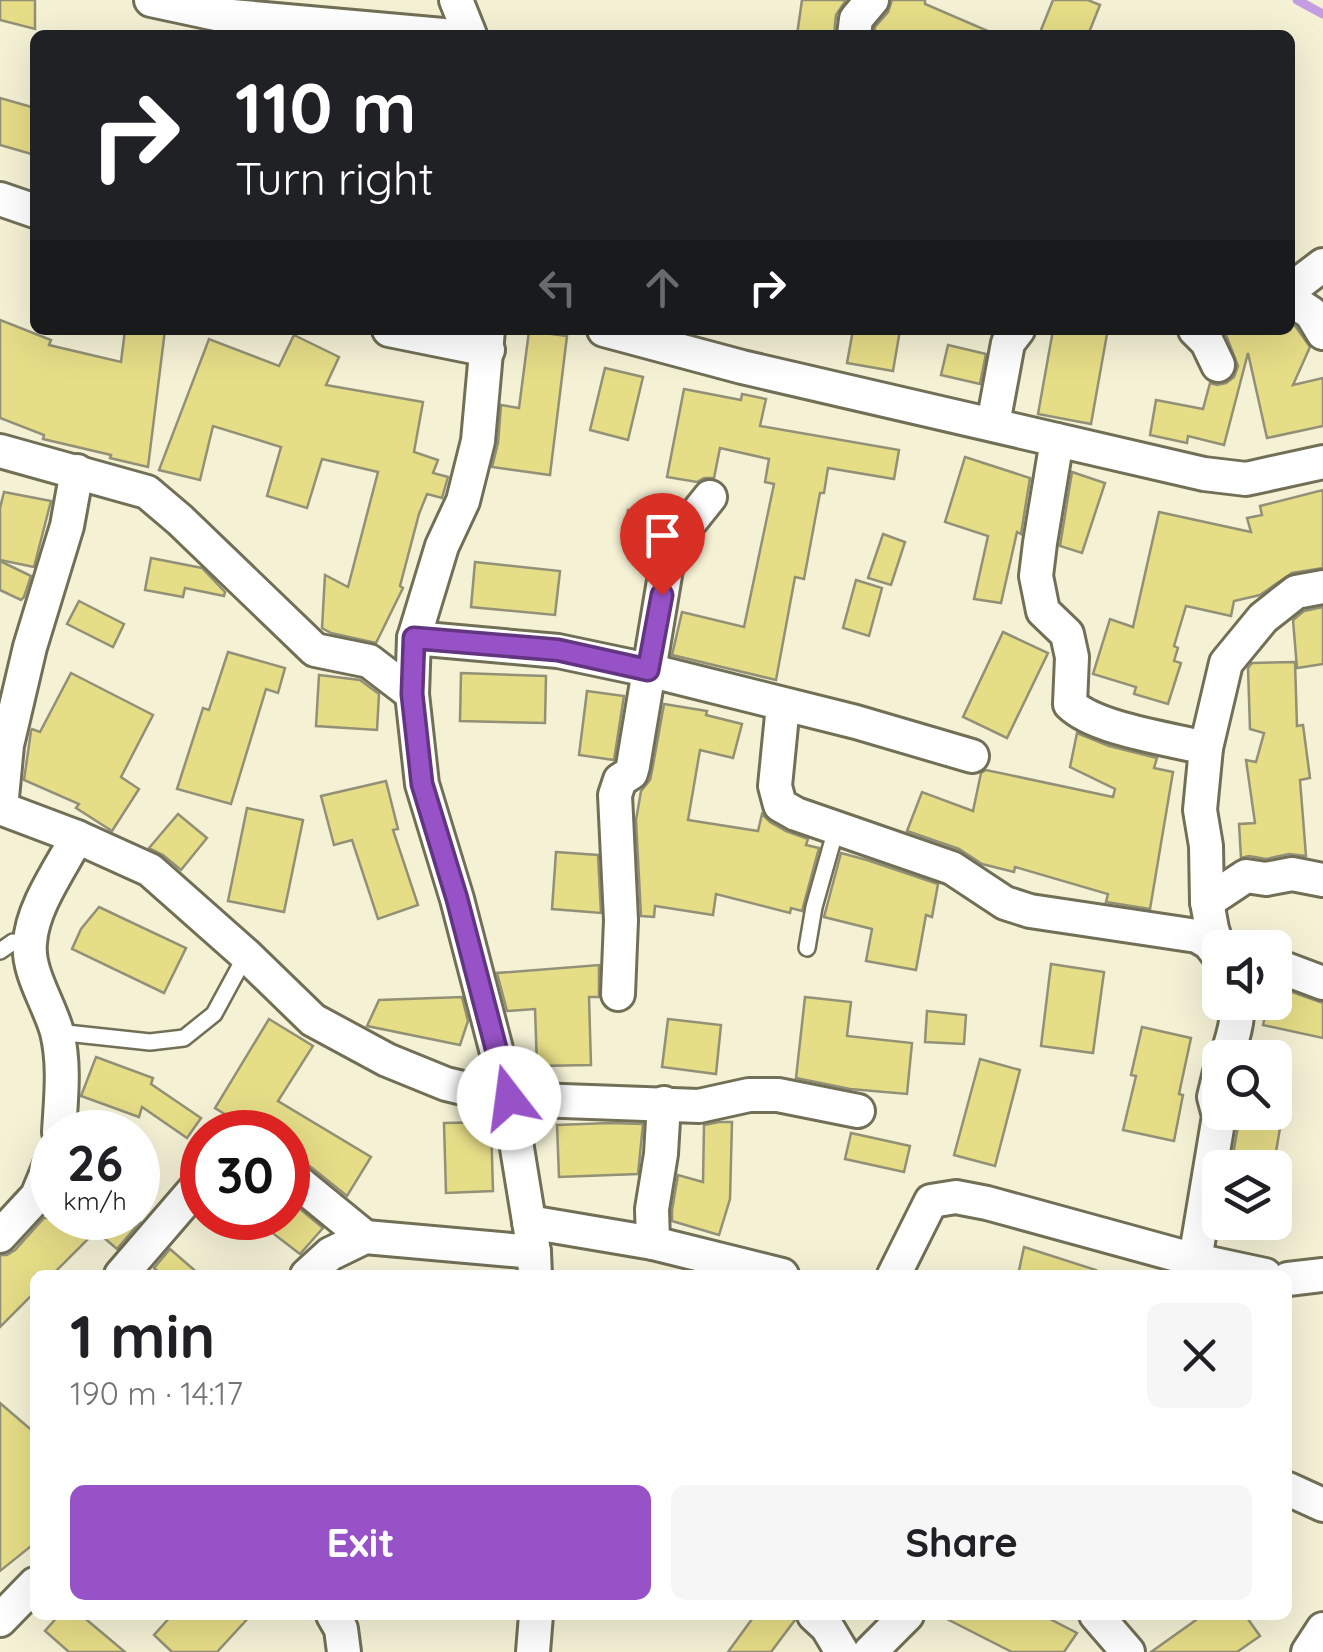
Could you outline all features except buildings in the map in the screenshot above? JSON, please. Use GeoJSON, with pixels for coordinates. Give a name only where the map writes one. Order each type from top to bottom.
{"type":"FeatureCollection","features":[{"type":"Feature","properties":{"kind":"street"},"geometry":{"type":"LineString","coordinates":[[456,0],[468,30]]}},
{"type":"Feature","properties":{"kind":"street"},"geometry":{"type":"LineString","coordinates":[[855,30],[856,20],[872,0]]}},
{"type":"Feature","properties":{"kind":"street"},"geometry":{"type":"LineString","coordinates":[[166,2],[222,15],[353,30]]}},
{"type":"Feature","properties":{"kind":"street"},"geometry":{"type":"LineString","coordinates":[[0,199],[30,209]]}},
{"type":"Feature","properties":{"kind":"street"},"geometry":{"type":"LineString","coordinates":[[1295,284],[1311,264]]}},
{"type":"Feature","properties":{"kind":"street"},"geometry":{"type":"LineString","coordinates":[[1295,302],[1311,314],[1323,333]]}},
{"type":"Feature","properties":{"kind":"street"},"geometry":{"type":"LineString","coordinates":[[438,335],[488,340],[478,440],[462,500],[442,546],[414,638],[412,694],[422,784],[457,899],[509,1098],[532,1250]]}},
{"type":"Feature","properties":{"kind":"street"},"geometry":{"type":"LineString","coordinates":[[623,335],[742,367],[1204,474],[1246,479],[1323,462]]}},
{"type":"Feature","properties":{"kind":"street"},"geometry":{"type":"LineString","coordinates":[[993,424],[1008,344],[1014,335]]}},
{"type":"Feature","properties":{"kind":"street"},"geometry":{"type":"LineString","coordinates":[[1200,335],[1218,365]]}},
{"type":"Feature","properties":{"kind":"street"},"geometry":{"type":"LineString","coordinates":[[1057,440],[1036,576],[1043,611],[1067,634],[1072,657],[1070,704],[1076,711],[1114,726],[1206,748]]}},
{"type":"Feature","properties":{"kind":"street"},"geometry":{"type":"LineString","coordinates":[[0,451],[147,492],[315,650],[369,662],[412,694]]}},
{"type":"Feature","properties":{"kind":"street"},"geometry":{"type":"LineString","coordinates":[[78,471],[67,526],[30,646],[7,745],[0,808],[150,870],[314,1020],[387,1060],[446,1084],[509,1098],[699,1106],[778,1095],[858,1111]]}},
{"type":"Feature","properties":{"kind":"street"},"geometry":{"type":"LineString","coordinates":[[618,994],[621,920],[615,796],[620,780],[631,773],[633,766],[666,568],[686,527],[710,498]]}},
{"type":"Feature","properties":{"kind":"street"},"geometry":{"type":"LineString","coordinates":[[1212,930],[1206,900],[1206,846],[1200,810],[1206,748],[1226,664],[1263,618],[1296,592],[1323,587]]}},
{"type":"Feature","properties":{"kind":"street"},"geometry":{"type":"LineString","coordinates":[[414,638],[558,650],[856,722],[972,756]]}},
{"type":"Feature","properties":{"kind":"street"},"geometry":{"type":"LineString","coordinates":[[784,704],[775,786],[780,805],[796,814],[952,868],[1005,903],[1030,912],[1202,939]]}},
{"type":"Feature","properties":{"kind":"street"},"geometry":{"type":"LineString","coordinates":[[61,1110],[63,1076],[57,1032],[34,967],[14,948],[78,837]]}},
{"type":"Feature","properties":{"kind":"street"},"geometry":{"type":"LineString","coordinates":[[1160,930],[1185,919],[1206,900],[1246,876],[1266,879],[1292,874],[1323,880]]}},
{"type":"Feature","properties":{"kind":"street"},"geometry":{"type":"LineString","coordinates":[[1292,972],[1323,983]]}},
{"type":"Feature","properties":{"kind":"street"},"geometry":{"type":"LineString","coordinates":[[653,1243],[652,1208],[664,1103]]}},
{"type":"Feature","properties":{"kind":"street"},"geometry":{"type":"LineString","coordinates":[[897,1270],[932,1202],[956,1198],[987,1203],[1214,1267],[1219,1130]]}},
{"type":"Feature","properties":{"kind":"street"},"geometry":{"type":"LineString","coordinates":[[310,1192],[365,1237]]}},
{"type":"Feature","properties":{"kind":"street"},"geometry":{"type":"LineString","coordinates":[[0,1236],[30,1204]]}},
{"type":"Feature","properties":{"kind":"street"},"geometry":{"type":"LineString","coordinates":[[125,1270],[180,1207]]}},
{"type":"Feature","properties":{"kind":"street"},"geometry":{"type":"LineString","coordinates":[[313,1270],[330,1254],[365,1237],[532,1250],[653,1243],[762,1270]]}},
{"type":"Feature","properties":{"kind":"street"},"geometry":{"type":"LineString","coordinates":[[1292,1279],[1323,1275]]}},
{"type":"Feature","properties":{"kind":"street"},"geometry":{"type":"LineString","coordinates":[[1292,1491],[1323,1505]]}},
{"type":"Feature","properties":{"kind":"street"},"geometry":{"type":"LineString","coordinates":[[3,1609],[30,1588]]}},
{"type":"Feature","properties":{"kind":"street"},"geometry":{"type":"LineString","coordinates":[[336,1620],[344,1652]]}},
{"type":"Feature","properties":{"kind":"street"},"geometry":{"type":"LineString","coordinates":[[533,1652],[536,1620]]}},
{"type":"Feature","properties":{"kind":"street"},"geometry":{"type":"LineString","coordinates":[[820,1620],[842,1652]]}},
{"type":"Feature","properties":{"kind":"street"},"geometry":{"type":"LineString","coordinates":[[870,1652],[901,1620]]}},
{"type":"Feature","properties":{"kind":"street"},"geometry":{"type":"LineString","coordinates":[[1100,1620],[1128,1652]]}},
{"type":"Feature","properties":{"kind":"street"},"geometry":{"type":"LineString","coordinates":[[1308,1652],[1323,1629]]}},
{"type":"Feature","properties":{"kind":"lane"},"geometry":{"type":"LineString","coordinates":[[807,948],[836,830]]}},
{"type":"Feature","properties":{"kind":"lane"},"geometry":{"type":"LineString","coordinates":[[57,1032],[150,1042],[184,1038],[214,1014],[246,955]]}},
{"type":"Feature","properties":{"kind":"waterway"},"geometry":{"type":"LineString","coordinates":[[1297,0],[1323,14]]}},
{"type":"Feature","properties":{"kind":"route"},"geometry":{"type":"LineString","coordinates":[[509,1098],[457,899],[422,784],[412,694],[414,638],[558,650],[648,670],[662,595]]}}]}
